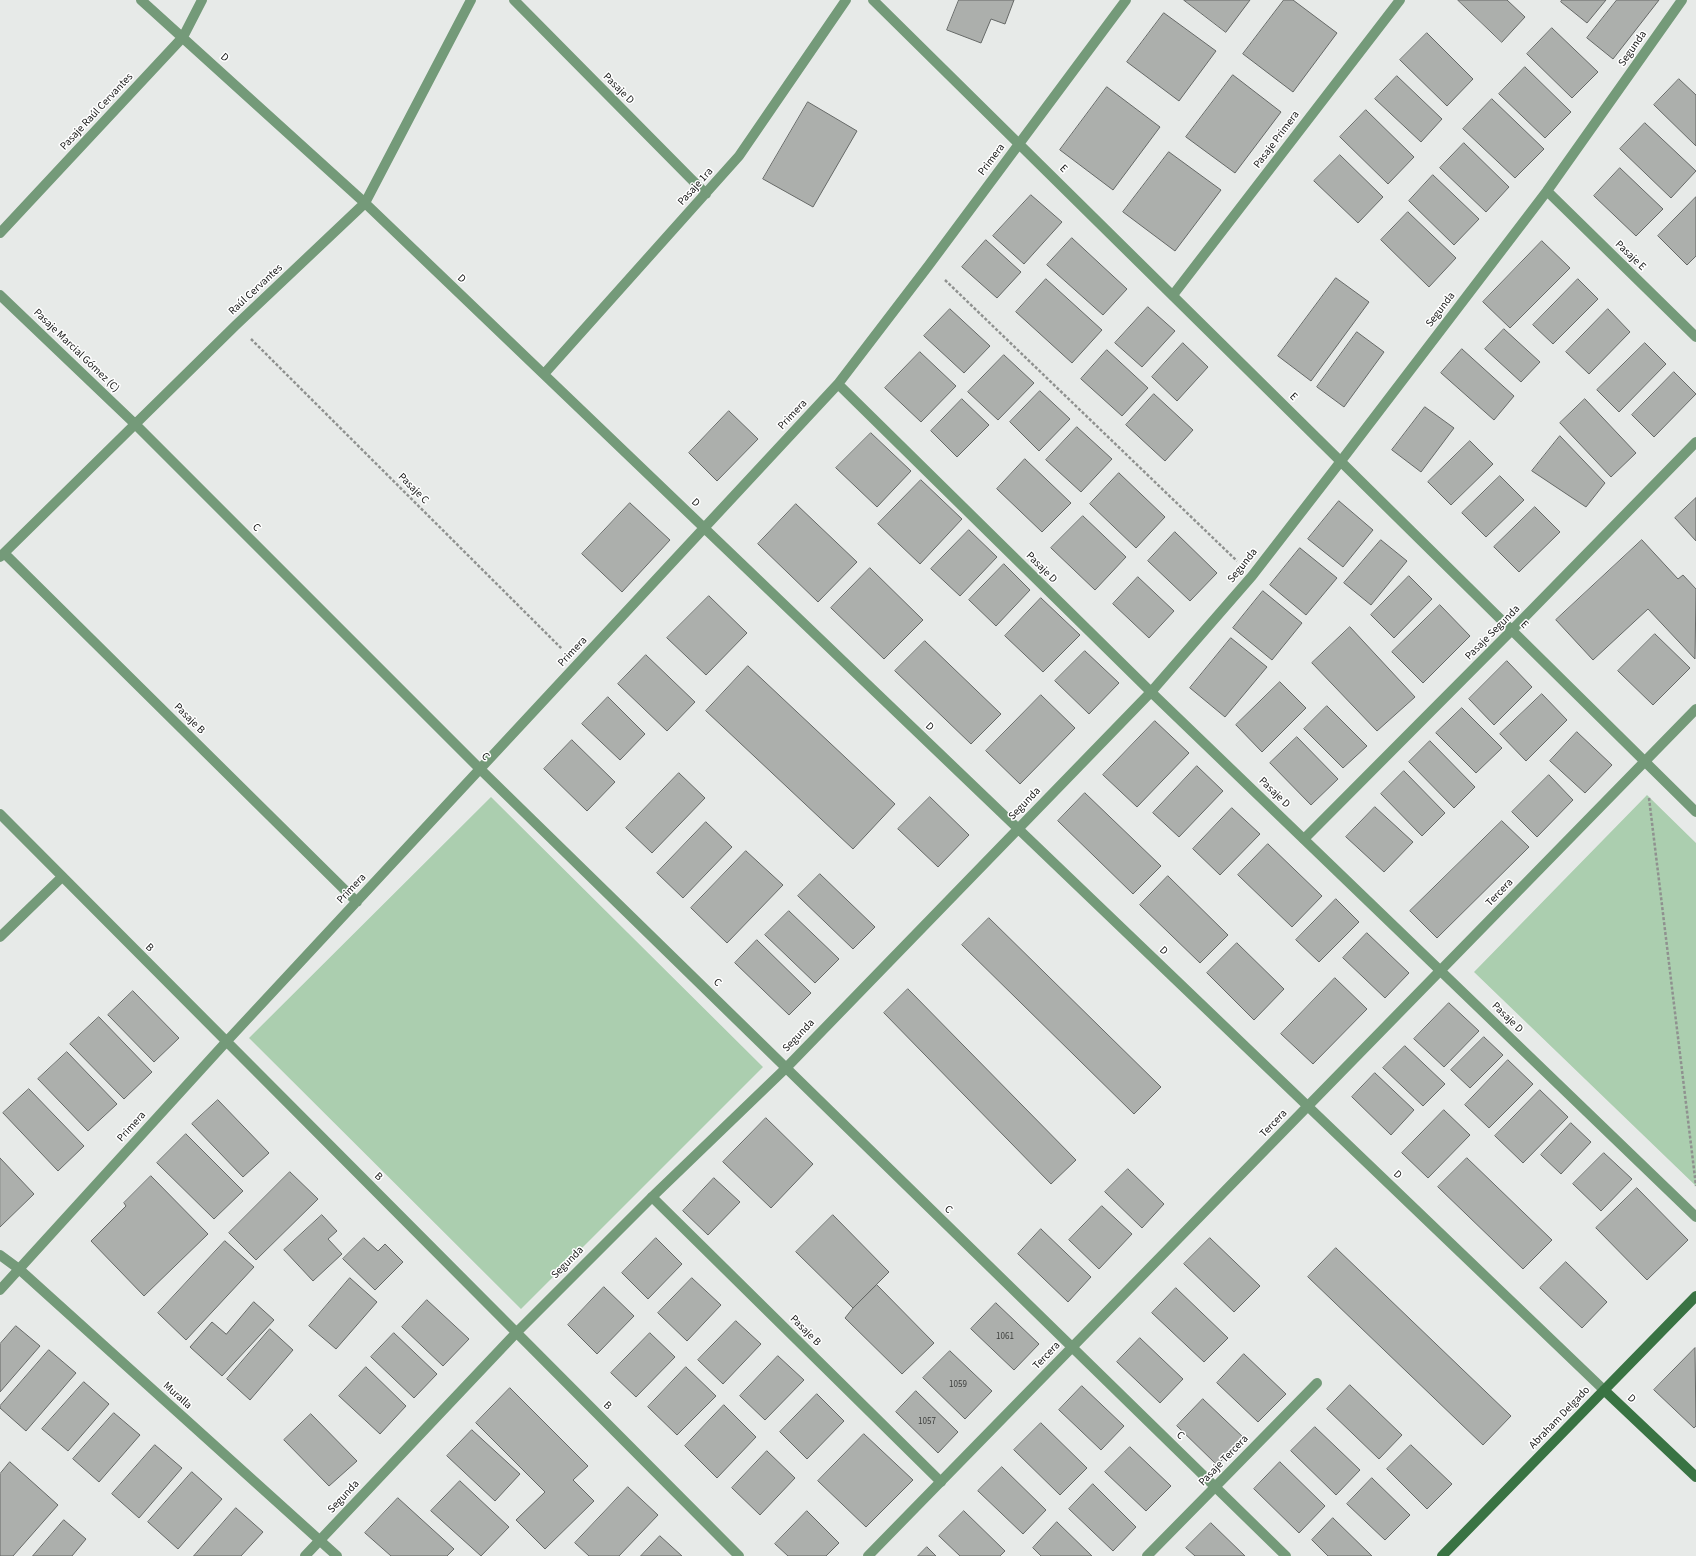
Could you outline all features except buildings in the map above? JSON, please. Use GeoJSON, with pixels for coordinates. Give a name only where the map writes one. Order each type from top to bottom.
{"type":"FeatureCollection","features":[{"type":"Feature","properties":{"kind":"street","name":"D"},"geometry":{"type":"LineString","coordinates":[[141,0],[365,203],[1696,1477]]}},
{"type":"Feature","properties":{"kind":"street","name":"Pasaje Raúl Cervantes"},"geometry":{"type":"LineString","coordinates":[[0,233],[183,37],[202,0]]}},
{"type":"Feature","properties":{"kind":"street","name":"Raúl Cervantes"},"geometry":{"type":"LineString","coordinates":[[2,555],[236,325],[365,203],[471,0]]}},
{"type":"Feature","properties":{"kind":"street","name":"Pasaje D"},"geometry":{"type":"LineString","coordinates":[[514,0],[706,194]]}},
{"type":"Feature","properties":{"kind":"street","name":"Pasaje 1ra"},"geometry":{"type":"LineString","coordinates":[[544,374],[739,156],[846,0]]}},
{"type":"Feature","properties":{"kind":"street","name":"E"},"geometry":{"type":"LineString","coordinates":[[873,0],[1020,143],[1696,812]]}},
{"type":"Feature","properties":{"kind":"street","name":"Primera"},"geometry":{"type":"LineString","coordinates":[[0,1290],[226,1042],[838,384],[929,265],[1126,0]]}},
{"type":"Feature","properties":{"kind":"street","name":"Pasaje Primera"},"geometry":{"type":"LineString","coordinates":[[1173,295],[1400,0]]}},
{"type":"Feature","properties":{"kind":"street","name":"Segunda"},"geometry":{"type":"LineString","coordinates":[[305,1556],[516,1333],[652,1197],[786,1068],[1151,692],[1252,576],[1341,461],[1547,191],[1682,0]]}},
{"type":"Feature","properties":{"kind":"street","name":"Pasaje E"},"geometry":{"type":"LineString","coordinates":[[1547,191],[1696,337]]}},
{"type":"Feature","properties":{"kind":"street","name":"Pasaje Marcial Gómez (C)"},"geometry":{"type":"LineString","coordinates":[[0,295],[135,424]]}},
{"type":"Feature","properties":{"kind":"street","name":"Pasaje D"},"geometry":{"type":"LineString","coordinates":[[838,384],[1151,692],[1696,1217]]}},
{"type":"Feature","properties":{"kind":"street","name":"C"},"geometry":{"type":"LineString","coordinates":[[135,424],[480,769],[1286,1556]]}},
{"type":"Feature","properties":{"kind":"street","name":"Pasaje Segunda"},"geometry":{"type":"LineString","coordinates":[[1304,839],[1696,442]]}},
{"type":"Feature","properties":{"kind":"street","name":"Pasaje B"},"geometry":{"type":"LineString","coordinates":[[2,555],[357,902]]}},
{"type":"Feature","properties":{"kind":"street","name":"Tercera"},"geometry":{"type":"LineString","coordinates":[[868,1556],[1696,709]]}},
{"type":"Feature","properties":{"kind":"street","name":"B"},"geometry":{"type":"LineString","coordinates":[[0,814],[739,1556]]}},
{"type":"Feature","properties":{"kind":"street"},"geometry":{"type":"LineString","coordinates":[[0,937],[62,877]]}},
{"type":"Feature","properties":{"kind":"street","name":"Pasaje B"},"geometry":{"type":"LineString","coordinates":[[652,1197],[941,1482]]}},
{"type":"Feature","properties":{"kind":"street","name":"Muralla"},"geometry":{"type":"LineString","coordinates":[[0,1255],[19,1270],[337,1556]]}},
{"type":"Feature","properties":{"kind":"street","name":"Abraham Delgado"},"geometry":{"type":"LineString","coordinates":[[1442,1556],[1696,1296]]}},
{"type":"Feature","properties":{"kind":"street","name":"Pasaje Tercera"},"geometry":{"type":"LineString","coordinates":[[1147,1556],[1317,1383]]}},
{"type":"Feature","properties":{"kind":"path"},"geometry":{"type":"LineString","coordinates":[[929,265],[1252,576]]}},
{"type":"Feature","properties":{"kind":"path","name":"Pasaje C"},"geometry":{"type":"LineString","coordinates":[[236,325],[578,664]]}},
{"type":"Feature","properties":{"kind":"path"},"geometry":{"type":"LineString","coordinates":[[1645,761],[1696,1188]]}},
{"type":"Feature","properties":{"kind":"green space"},"geometry":{"type":"Polygon","coordinates":[[[1647,795],[1696,843],[1696,1186],[1474,972],[1647,795]]]}},
{"type":"Feature","properties":{"kind":"green space"},"geometry":{"type":"Polygon","coordinates":[[[491,797],[763,1067],[521,1309],[249,1038],[491,797]]]}}]}
